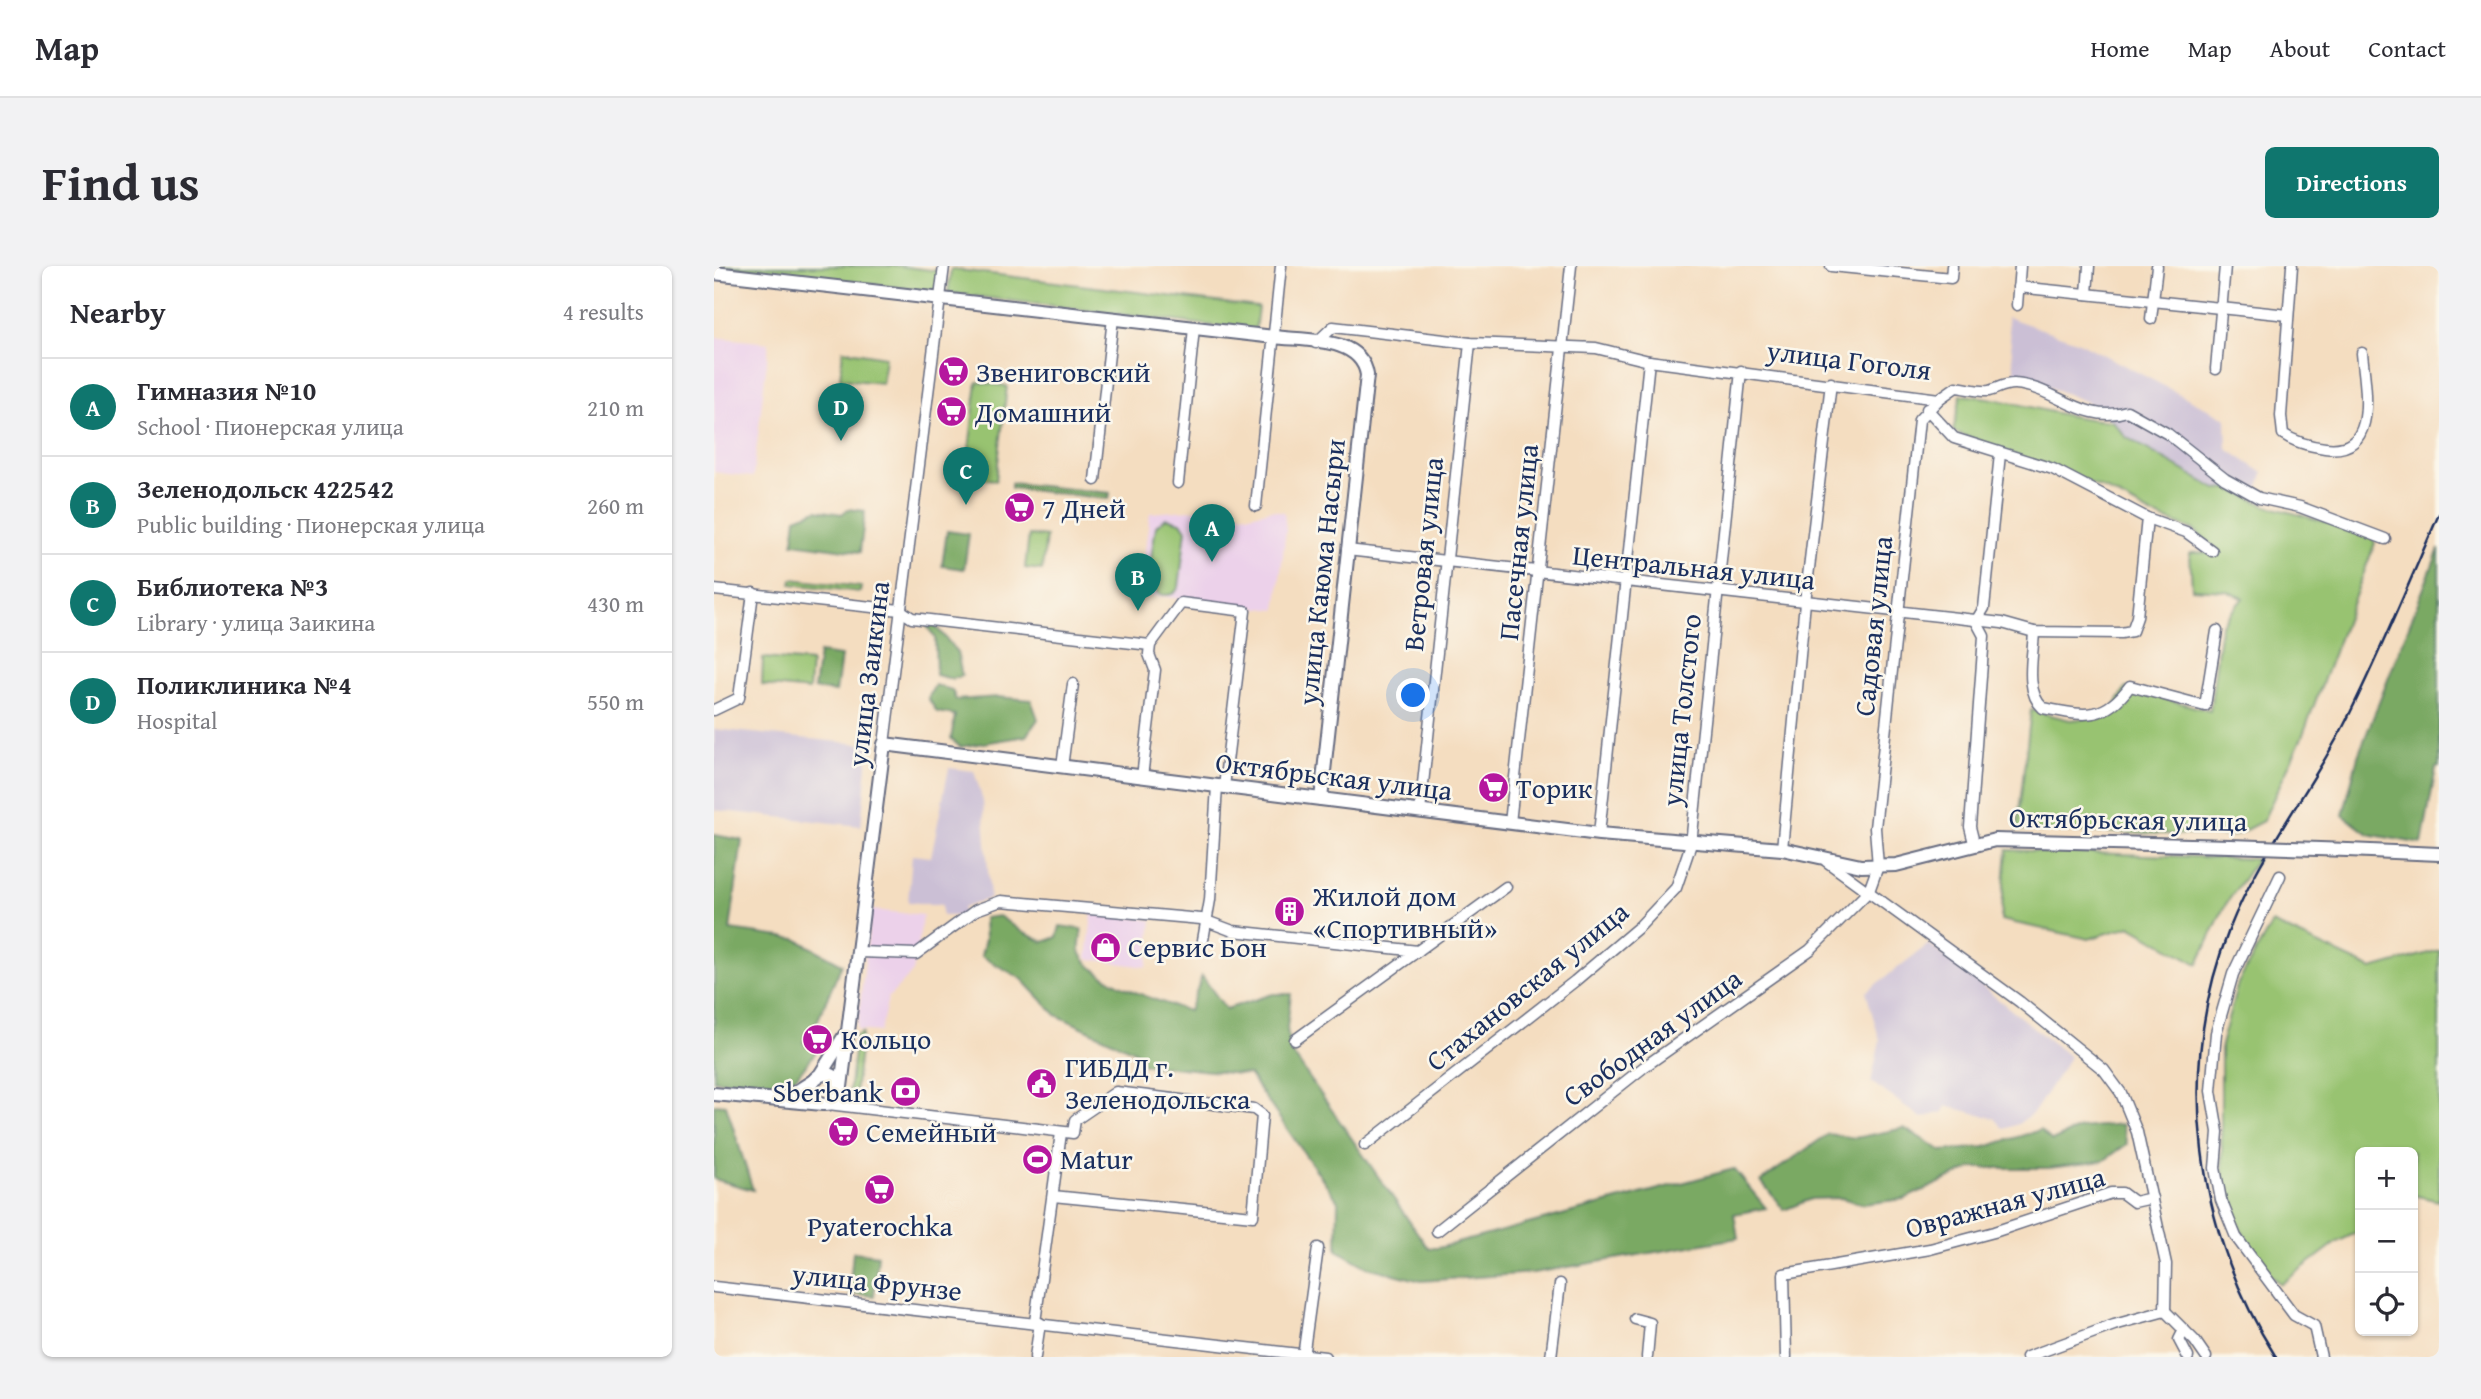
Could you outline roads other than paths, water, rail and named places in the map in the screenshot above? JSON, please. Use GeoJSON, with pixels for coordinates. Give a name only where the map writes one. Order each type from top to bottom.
{"type":"FeatureCollection","features":[{"type":"Feature","properties":{"kind":"main road"},"geometry":{"type":"LineString","coordinates":[[714,272],[1316,343]]}},
{"type":"Feature","properties":{"kind":"main road","name":"улица Каюма Насыри"},"geometry":{"type":"LineString","coordinates":[[1316,343],[1350,348],[1358,353],[1364,361],[1367,375],[1321,799]]}},
{"type":"Feature","properties":{"kind":"main road","name":"Октябрьская улица"},"geometry":{"type":"LineString","coordinates":[[884,744],[1599,834],[1691,844],[1782,849],[1861,866],[1914,860],[1973,844],[2017,839],[2439,854]]}},
{"type":"Feature","properties":{"kind":"main road","name":"улица Заикина"},"geometry":{"type":"LineString","coordinates":[[841,1090],[884,744]]}},
{"type":"Feature","properties":{"kind":"main road"},"geometry":{"type":"LineString","coordinates":[[825,1104],[812,1095],[817,1078],[849,1028]]}},
{"type":"Feature","properties":{"kind":"main road"},"geometry":{"type":"LineString","coordinates":[[714,1094],[771,1100],[825,1104],[836,1100],[841,1090],[833,1076],[817,1078],[791,1095],[771,1100]]}},
{"type":"Feature","properties":{"kind":"street","name":"улица Заикина"},"geometry":{"type":"LineString","coordinates":[[884,744],[944,266]]}},
{"type":"Feature","properties":{"kind":"street"},"geometry":{"type":"LineString","coordinates":[[1256,506],[1280,266]]}},
{"type":"Feature","properties":{"kind":"street","name":"Пасечная улица"},"geometry":{"type":"LineString","coordinates":[[1510,823],[1571,266]]}},
{"type":"Feature","properties":{"kind":"street"},"geometry":{"type":"LineString","coordinates":[[1831,266],[1951,278],[1952,266]]}},
{"type":"Feature","properties":{"kind":"street"},"geometry":{"type":"LineString","coordinates":[[2017,305],[2020,266]]}},
{"type":"Feature","properties":{"kind":"street"},"geometry":{"type":"LineString","coordinates":[[2087,294],[2089,266]]}},
{"type":"Feature","properties":{"kind":"street"},"geometry":{"type":"LineString","coordinates":[[2151,319],[2157,266]]}},
{"type":"Feature","properties":{"kind":"street"},"geometry":{"type":"LineString","coordinates":[[2216,369],[2225,266]]}},
{"type":"Feature","properties":{"kind":"street"},"geometry":{"type":"LineString","coordinates":[[2292,266],[2281,416],[2283,435],[2292,441],[2334,449],[2346,448],[2356,440],[2366,420],[2362,353]]}},
{"type":"Feature","properties":{"kind":"street"},"geometry":{"type":"LineString","coordinates":[[2018,287],[2288,315]]}},
{"type":"Feature","properties":{"kind":"street"},"geometry":{"type":"LineString","coordinates":[[1095,480],[1113,318]]}},
{"type":"Feature","properties":{"kind":"street","name":"улица Гоголя"},"geometry":{"type":"LineString","coordinates":[[1316,343],[1334,327],[1470,343],[1596,348],[1648,361],[1741,371],[1938,399],[1956,387],[1988,391],[2015,384],[2056,397],[2071,407],[2114,416],[2127,411],[2168,434],[2225,480],[2259,498],[2300,507],[2385,538]]}},
{"type":"Feature","properties":{"kind":"street"},"geometry":{"type":"LineString","coordinates":[[1178,483],[1195,328]]}},
{"type":"Feature","properties":{"kind":"street","name":"Ветровая улица"},"geometry":{"type":"LineString","coordinates":[[1420,812],[1444,563],[1470,343]]}},
{"type":"Feature","properties":{"kind":"street"},"geometry":{"type":"LineString","coordinates":[[1599,834],[1648,361]]}},
{"type":"Feature","properties":{"kind":"street","name":"улица Толстого"},"geometry":{"type":"LineString","coordinates":[[1691,844],[1741,371]]}},
{"type":"Feature","properties":{"kind":"street"},"geometry":{"type":"LineString","coordinates":[[1782,849],[1805,602],[1831,383]]}},
{"type":"Feature","properties":{"kind":"street","name":"Садовая улица"},"geometry":{"type":"LineString","coordinates":[[1878,866],[1875,828],[1896,612],[1919,420],[1938,399]]}},
{"type":"Feature","properties":{"kind":"street"},"geometry":{"type":"LineString","coordinates":[[1927,409],[1954,438],[2053,469],[2147,518],[2186,532],[2212,551]]}},
{"type":"Feature","properties":{"kind":"street"},"geometry":{"type":"LineString","coordinates":[[1973,844],[1970,827],[1984,636],[1976,621],[1984,608],[2000,454]]}},
{"type":"Feature","properties":{"kind":"street","name":"Центральная улица"},"geometry":{"type":"LineString","coordinates":[[1347,551],[2002,623],[2034,632],[2132,631],[2140,599],[2147,518]]}},
{"type":"Feature","properties":{"kind":"street"},"geometry":{"type":"LineString","coordinates":[[714,590],[900,610],[912,618],[1150,645]]}},
{"type":"Feature","properties":{"kind":"street"},"geometry":{"type":"LineString","coordinates":[[714,710],[739,698],[753,593]]}},
{"type":"Feature","properties":{"kind":"street"},"geometry":{"type":"LineString","coordinates":[[1142,777],[1155,670],[1149,654],[1150,645],[1181,603],[1245,611],[1203,940]]}},
{"type":"Feature","properties":{"kind":"street"},"geometry":{"type":"LineString","coordinates":[[2034,632],[2032,682],[2038,703],[2043,708],[2089,716],[2110,708],[2130,686],[2205,706],[2217,631]]}},
{"type":"Feature","properties":{"kind":"street"},"geometry":{"type":"LineString","coordinates":[[1062,767],[1073,684]]}},
{"type":"Feature","properties":{"kind":"street","name":"Стахановская улица"},"geometry":{"type":"LineString","coordinates":[[1365,1145],[1575,981],[1640,926],[1676,888],[1691,844]]}},
{"type":"Feature","properties":{"kind":"street","name":"Октябрьская улица"},"geometry":{"type":"LineString","coordinates":[[1819,857],[2020,1002],[2104,1070],[2130,1112],[2152,1198],[2168,1276],[2165,1311]]}},
{"type":"Feature","properties":{"kind":"street","name":"Свободная улица"},"geometry":{"type":"LineString","coordinates":[[1437,1231],[1644,1068],[1810,950],[1869,891],[1878,866]]}},
{"type":"Feature","properties":{"kind":"street"},"geometry":{"type":"LineString","coordinates":[[2280,876],[2234,974],[2216,1033],[2211,1091],[2218,1132],[2215,1168],[2221,1200],[2236,1237],[2294,1315],[2314,1325],[2321,1357]]}},
{"type":"Feature","properties":{"kind":"street"},"geometry":{"type":"LineString","coordinates":[[1295,1040],[1506,887]]}},
{"type":"Feature","properties":{"kind":"street"},"geometry":{"type":"LineString","coordinates":[[859,952],[916,954],[976,910],[1001,901],[1033,901],[1206,921],[1233,931],[1418,951]]}},
{"type":"Feature","properties":{"kind":"street"},"geometry":{"type":"LineString","coordinates":[[841,1090],[850,1108]]}},
{"type":"Feature","properties":{"kind":"street"},"geometry":{"type":"LineString","coordinates":[[825,1104],[1073,1133],[1075,1120],[1116,1092],[1254,1109],[1259,1111],[1264,1121],[1253,1216],[1053,1196]]}},
{"type":"Feature","properties":{"kind":"street"},"geometry":{"type":"LineString","coordinates":[[1035,1357],[1062,1133]]}},
{"type":"Feature","properties":{"kind":"street","name":"Овражная улица"},"geometry":{"type":"LineString","coordinates":[[1786,1357],[1784,1274],[1930,1249],[1994,1232],[2111,1193],[2122,1193],[2134,1202],[2152,1198]]}},
{"type":"Feature","properties":{"kind":"street"},"geometry":{"type":"LineString","coordinates":[[1303,1356],[1318,1248]]}},
{"type":"Feature","properties":{"kind":"street"},"geometry":{"type":"LineString","coordinates":[[1551,1357],[1560,1284]]}},
{"type":"Feature","properties":{"kind":"street","name":"улица Фрунзе"},"geometry":{"type":"LineString","coordinates":[[714,1287],[1325,1357]]}},
{"type":"Feature","properties":{"kind":"street"},"geometry":{"type":"LineString","coordinates":[[2027,1357],[2113,1325],[2165,1311],[2206,1357]]}},
{"type":"Feature","properties":{"kind":"street"},"geometry":{"type":"LineString","coordinates":[[1635,1319],[1650,1323],[1647,1357]]}},
{"type":"Feature","properties":{"kind":"street"},"geometry":{"type":"LineString","coordinates":[[2184,1330],[2179,1340],[2188,1357]]}},
{"type":"Feature","properties":{"kind":"railway"},"geometry":{"type":"LineString","coordinates":[[2276,1357],[2249,1308],[2227,1257],[2211,1204],[2202,1149],[2199,1094],[2202,1038],[2212,984],[2240,903],[2343,727],[2381,648],[2439,514]]}},
{"type":"Feature","properties":{"kind":"place","name":"Звениговский"},"geometry":{"type":"Point","coordinates":[953,372]}},
{"type":"Feature","properties":{"kind":"place","name":"Домашний"},"geometry":{"type":"Point","coordinates":[952,412]}},
{"type":"Feature","properties":{"kind":"place","name":"Поликлиника №4"},"geometry":{"type":"Point","coordinates":[841,441]}},
{"type":"Feature","properties":{"kind":"place","name":"Библиотека №3"},"geometry":{"type":"Point","coordinates":[966,505]}},
{"type":"Feature","properties":{"kind":"place","name":"7 Дней"},"geometry":{"type":"Point","coordinates":[1019,508]}},
{"type":"Feature","properties":{"kind":"place","name":"Гимназия №10"},"geometry":{"type":"Point","coordinates":[1212,562]}},
{"type":"Feature","properties":{"kind":"place","name":"Зеленодольск 422542"},"geometry":{"type":"Point","coordinates":[1138,611]}},
{"type":"Feature","properties":{"kind":"place","name":"Торик"},"geometry":{"type":"Point","coordinates":[1493,788]}},
{"type":"Feature","properties":{"kind":"place","name":"Жилой дом «Спортивный»"},"geometry":{"type":"Point","coordinates":[1290,912]}},
{"type":"Feature","properties":{"kind":"place","name":"Сервис Бон"},"geometry":{"type":"Point","coordinates":[1105,947]}},
{"type":"Feature","properties":{"kind":"place","name":"Кольцо"},"geometry":{"type":"Point","coordinates":[818,1039]}},
{"type":"Feature","properties":{"kind":"place","name":"ГИБДД г. Зеленодольска"},"geometry":{"type":"Point","coordinates":[1042,1083]}},
{"type":"Feature","properties":{"kind":"place","name":"Sberbank"},"geometry":{"type":"Point","coordinates":[906,1092]}},
{"type":"Feature","properties":{"kind":"place","name":"Семейный"},"geometry":{"type":"Point","coordinates":[843,1132]}},
{"type":"Feature","properties":{"kind":"place","name":"Matur"},"geometry":{"type":"Point","coordinates":[1037,1159]}},
{"type":"Feature","properties":{"kind":"place","name":"Pyaterochka"},"geometry":{"type":"Point","coordinates":[880,1189]}}]}
